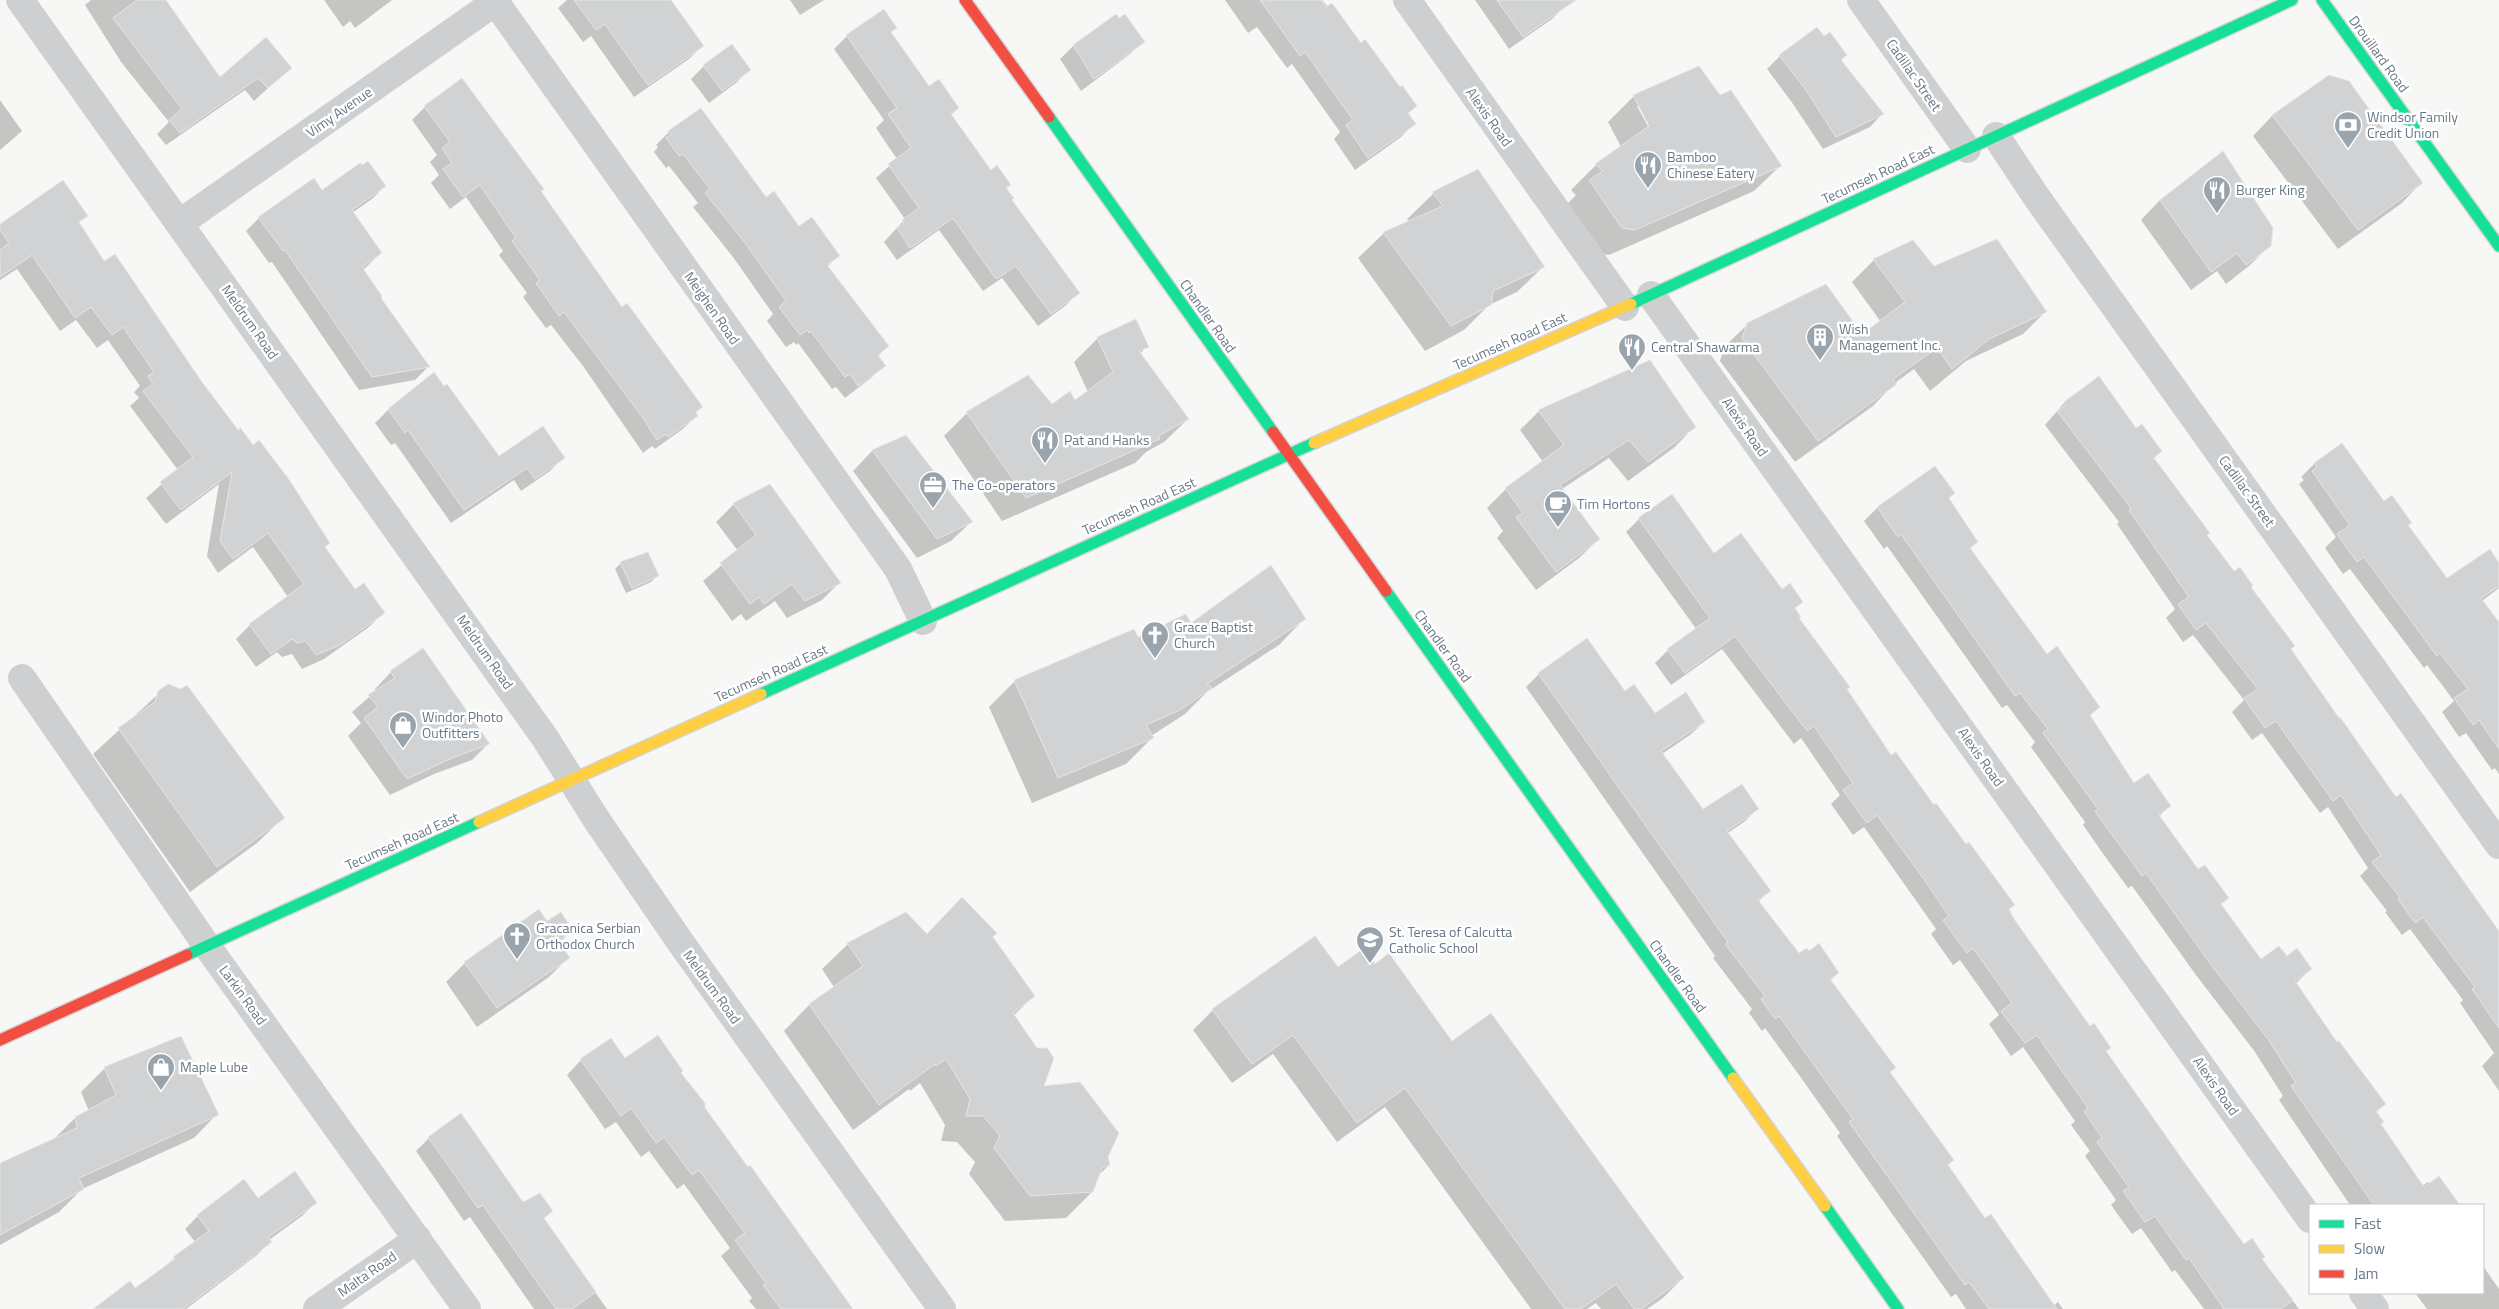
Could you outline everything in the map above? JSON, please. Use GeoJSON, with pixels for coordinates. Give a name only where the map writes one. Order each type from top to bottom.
{"type":"FeatureCollection","features":[{"type":"Feature","properties":{"kind":"main road","name":"Chandler Road"},"geometry":{"type":"LineString","coordinates":[[965,0],[1898,1309]]}},
{"type":"Feature","properties":{"kind":"main road","name":"Tecumseh Road East"},"geometry":{"type":"LineString","coordinates":[[0,1040],[1288,454],[1651,295],[2292,0]]}},
{"type":"Feature","properties":{"kind":"main road","name":"Drouillard Road"},"geometry":{"type":"LineString","coordinates":[[2322,0],[2499,246]]}},
{"type":"Feature","properties":{"kind":"street","name":"Meldrum Road"},"geometry":{"type":"LineString","coordinates":[[20,0],[534,722],[681,944],[942,1309]]}},
{"type":"Feature","properties":{"kind":"street","name":"Alexis Road"},"geometry":{"type":"LineString","coordinates":[[1406,0],[1624,307]]}},
{"type":"Feature","properties":{"kind":"street","name":"Cadillac Street"},"geometry":{"type":"LineString","coordinates":[[1861,0],[1967,149]]}},
{"type":"Feature","properties":{"kind":"street","name":"Vimy Avenue"},"geometry":{"type":"LineString","coordinates":[[180,223],[496,1]]}},
{"type":"Feature","properties":{"kind":"street","name":"Meighen Road"},"geometry":{"type":"LineString","coordinates":[[496,1],[898,569],[922,621]]}},
{"type":"Feature","properties":{"kind":"street","name":"Cadillac Street"},"geometry":{"type":"LineString","coordinates":[[1996,136],[2035,195],[2499,844]]}},
{"type":"Feature","properties":{"kind":"street","name":"Alexis Road"},"geometry":{"type":"LineString","coordinates":[[1651,295],[2309,1217]]}},
{"type":"Feature","properties":{"kind":"street","name":"Larkin Road"},"geometry":{"type":"LineString","coordinates":[[22,678],[207,946],[468,1309]]}},
{"type":"Feature","properties":{"kind":"street","name":"Malta Road"},"geometry":{"type":"LineString","coordinates":[[317,1309],[418,1239]]}},
{"type":"Feature","properties":{"kind":"street"},"geometry":{"type":"LineString","coordinates":[[2364,1294],[2375,1309]]}},
{"type":"Feature","properties":{"kind":"building"},"geometry":{"type":"Polygon","coordinates":[[[137,0],[166,0],[220,77],[266,37],[292,68],[268,88],[258,78],[180,133],[169,120],[182,109],[113,18],[137,0]]]}},
{"type":"Feature","properties":{"kind":"building"},"geometry":{"type":"Polygon","coordinates":[[[574,0],[671,0],[704,46],[648,85],[605,24],[596,30],[574,0]]]}},
{"type":"Feature","properties":{"kind":"building"},"geometry":{"type":"Polygon","coordinates":[[[1260,0],[1321,0],[1326,7],[1332,3],[1361,43],[1365,39],[1400,87],[1402,85],[1417,106],[1408,113],[1416,124],[1368,158],[1346,125],[1353,120],[1305,52],[1300,56],[1260,0]]]}},
{"type":"Feature","properties":{"kind":"building"},"geometry":{"type":"Polygon","coordinates":[[[1497,0],[1576,0],[1523,37],[1497,0]]]}},
{"type":"Feature","properties":{"kind":"building"},"geometry":{"type":"Polygon","coordinates":[[[884,9],[897,28],[891,32],[929,86],[939,79],[959,108],[951,114],[991,170],[997,165],[1011,185],[1006,188],[1014,198],[1012,200],[1080,293],[1051,314],[1016,266],[996,279],[953,218],[910,248],[897,228],[904,223],[902,220],[919,208],[888,164],[911,148],[888,114],[897,108],[846,35],[884,9]]]}},
{"type":"Feature","properties":{"kind":"building"},"geometry":{"type":"Polygon","coordinates":[[[1116,14],[1119,18],[1125,14],[1145,42],[1094,79],[1073,45],[1116,14]]]}},
{"type":"Feature","properties":{"kind":"building"},"geometry":{"type":"Polygon","coordinates":[[[1817,27],[1824,36],[1830,32],[1847,55],[1841,60],[1884,114],[1836,137],[1806,90],[1779,55],[1817,27]]]}},
{"type":"Feature","properties":{"kind":"building"},"geometry":{"type":"Polygon","coordinates":[[[732,44],[751,70],[722,91],[703,65],[732,44]]]}},
{"type":"Feature","properties":{"kind":"building"},"geometry":{"type":"Polygon","coordinates":[[[1699,66],[1720,95],[1731,90],[1782,166],[1635,230],[1622,228],[1589,180],[1603,171],[1595,164],[1649,126],[1633,95],[1699,66]]]}},
{"type":"Feature","properties":{"kind":"building","name":"Windsor Family Credit Union"},"geometry":{"type":"Polygon","coordinates":[[[2329,75],[2349,81],[2423,183],[2358,230],[2272,115],[2329,75]]]}},
{"type":"Feature","properties":{"kind":"building"},"geometry":{"type":"Polygon","coordinates":[[[462,78],[544,189],[541,191],[622,307],[627,303],[703,407],[696,412],[698,416],[668,437],[666,434],[657,440],[643,418],[564,312],[559,316],[536,283],[540,280],[512,241],[516,238],[480,185],[463,197],[443,169],[452,163],[442,148],[450,142],[424,106],[462,78]]]}},
{"type":"Feature","properties":{"kind":"building"},"geometry":{"type":"Polygon","coordinates":[[[701,108],[766,197],[774,191],[799,226],[812,217],[840,256],[827,265],[889,346],[878,355],[886,366],[858,386],[850,374],[845,377],[811,331],[809,333],[807,330],[800,335],[779,307],[786,301],[746,244],[705,193],[710,189],[683,154],[679,156],[666,138],[671,134],[668,131],[701,108]]]}},
{"type":"Feature","properties":{"kind":"building","name":"Burger King"},"geometry":{"type":"Polygon","coordinates":[[[2223,151],[2273,228],[2271,246],[2246,265],[2237,253],[2211,272],[2160,200],[2223,151]]]}},
{"type":"Feature","properties":{"kind":"building"},"geometry":{"type":"Polygon","coordinates":[[[368,161],[386,186],[352,210],[382,253],[362,267],[382,296],[381,298],[430,367],[372,377],[285,250],[283,251],[258,217],[314,178],[322,190],[360,163],[362,165],[368,161]]]}},
{"type":"Feature","properties":{"kind":"building"},"geometry":{"type":"Polygon","coordinates":[[[1478,169],[1545,267],[1493,291],[1491,305],[1451,326],[1383,232],[1443,206],[1432,192],[1478,169]]]}},
{"type":"Feature","properties":{"kind":"building"},"geometry":{"type":"Polygon","coordinates":[[[63,180],[88,216],[79,222],[104,261],[115,254],[202,382],[239,431],[240,427],[253,445],[259,440],[288,478],[330,543],[325,547],[355,589],[364,583],[385,613],[340,645],[316,655],[306,641],[297,643],[292,639],[271,654],[249,624],[304,584],[268,533],[233,559],[220,541],[232,472],[181,510],[160,482],[193,457],[143,391],[153,384],[148,376],[154,372],[123,327],[112,335],[91,307],[75,318],[32,255],[0,277],[0,250],[9,243],[0,230],[0,224],[63,180]]]}},
{"type":"Feature","properties":{"kind":"building"},"geometry":{"type":"Polygon","coordinates":[[[1997,239],[2047,312],[1989,339],[1952,369],[1937,348],[1893,379],[1897,384],[1818,441],[1742,338],[1747,323],[1826,284],[1862,334],[1905,302],[1873,259],[1913,240],[1934,266],[1997,239]]]}},
{"type":"Feature","properties":{"kind":"building"},"geometry":{"type":"Polygon","coordinates":[[[1136,319],[1149,347],[1139,351],[1189,419],[1158,436],[1160,439],[1026,498],[966,412],[1028,375],[1052,404],[1070,391],[1075,400],[1113,372],[1097,337],[1136,319]]]}},
{"type":"Feature","properties":{"kind":"building"},"geometry":{"type":"Polygon","coordinates":[[[1650,360],[1696,427],[1648,462],[1629,440],[1560,485],[1600,539],[1556,572],[1516,517],[1523,513],[1505,488],[1564,445],[1538,410],[1650,360]]]}},
{"type":"Feature","properties":{"kind":"building"},"geometry":{"type":"Polygon","coordinates":[[[434,372],[444,386],[447,384],[499,456],[543,426],[565,458],[535,479],[527,468],[464,510],[408,430],[405,433],[388,409],[434,372]]]}},
{"type":"Feature","properties":{"kind":"building"},"geometry":{"type":"Polygon","coordinates":[[[2099,376],[2136,428],[2142,424],[2162,451],[2154,458],[2210,533],[2207,535],[2234,571],[2240,567],[2253,586],[2251,587],[2295,646],[2291,649],[2339,718],[2396,797],[2401,793],[2499,931],[2499,1028],[2472,989],[2475,987],[2423,917],[2415,923],[2398,899],[2400,897],[2372,862],[2381,855],[2341,795],[2333,801],[2276,721],[2265,728],[2244,698],[2258,689],[2206,623],[2196,630],[2178,604],[2189,597],[2129,510],[2131,508],[2057,411],[2066,405],[2064,402],[2099,376]]]}},
{"type":"Feature","properties":{"kind":"building"},"geometry":{"type":"Polygon","coordinates":[[[906,435],[973,522],[937,539],[872,450],[906,435]]]}},
{"type":"Feature","properties":{"kind":"building"},"geometry":{"type":"Polygon","coordinates":[[[2342,443],[2384,501],[2392,495],[2412,523],[2408,525],[2447,578],[2490,549],[2499,563],[2499,586],[2481,598],[2499,622],[2499,749],[2479,720],[2473,725],[2454,698],[2468,689],[2440,653],[2437,656],[2364,557],[2357,562],[2337,534],[2350,525],[2312,471],[2317,467],[2314,463],[2342,443]]]}},
{"type":"Feature","properties":{"kind":"building"},"geometry":{"type":"Polygon","coordinates":[[[1935,466],[1955,493],[1949,498],[1978,542],[1970,548],[2047,654],[2057,646],[2100,707],[2090,715],[2134,783],[2148,773],[2171,806],[2159,815],[2198,869],[2205,865],[2229,898],[2221,904],[2261,959],[2279,946],[2287,956],[2297,948],[2312,969],[2295,981],[2337,1042],[2339,1041],[2386,1104],[2376,1111],[2384,1122],[2381,1124],[2424,1187],[2439,1176],[2459,1204],[2373,1204],[2291,1086],[2296,1083],[2268,1039],[2209,962],[2146,873],[2142,876],[2095,811],[2098,809],[2043,733],[2048,729],[2020,693],[2015,696],[1901,534],[1898,537],[1877,507],[1935,466]]]}},
{"type":"Feature","properties":{"kind":"building"},"geometry":{"type":"Polygon","coordinates":[[[770,484],[841,583],[805,601],[792,584],[764,604],[759,597],[750,604],[720,563],[756,535],[733,503],[770,484]]]}},
{"type":"Feature","properties":{"kind":"building"},"geometry":{"type":"Polygon","coordinates":[[[1672,494],[1714,553],[1741,533],[1782,589],[1790,583],[1803,602],[1795,608],[1801,617],[1799,618],[1850,687],[1847,689],[1891,755],[1896,752],[1934,805],[1936,803],[1966,844],[1969,842],[2015,905],[2009,909],[2014,919],[2090,1026],[2094,1023],[2111,1048],[2106,1051],[2192,1173],[2244,1244],[2252,1238],[2265,1257],[2262,1259],[2293,1300],[2281,1309],[2224,1309],[2189,1258],[2186,1260],[2155,1216],[2145,1222],[2123,1191],[2129,1187],[2097,1142],[2102,1138],[2084,1111],[2088,1108],[2037,1035],[2025,1043],[2001,1011],[2012,1003],[1973,948],[1967,953],[1943,920],[1949,916],[1877,815],[1867,823],[1843,790],[1853,783],[1814,726],[1807,731],[1735,636],[1685,673],[1667,649],[1710,618],[1638,518],[1672,494]]]}},
{"type":"Feature","properties":{"kind":"building"},"geometry":{"type":"Polygon","coordinates":[[[648,552],[659,576],[632,588],[620,562],[648,552]]]}},
{"type":"Feature","properties":{"kind":"building","name":"Grace Baptist Church"},"geometry":{"type":"Polygon","coordinates":[[[1271,565],[1306,619],[1207,684],[1212,688],[1180,710],[1146,725],[1154,738],[1058,778],[1014,680],[1134,629],[1138,637],[1186,614],[1191,623],[1271,565]]]}},
{"type":"Feature","properties":{"kind":"building"},"geometry":{"type":"Polygon","coordinates":[[[1587,638],[1625,691],[1634,684],[1655,713],[1686,692],[1705,722],[1661,751],[1703,809],[1742,784],[1759,809],[1727,831],[1771,891],[1758,900],[1799,953],[1807,948],[1809,951],[1819,943],[1839,973],[1830,979],[1896,1068],[1890,1072],[1954,1160],[1948,1165],[1985,1218],[1991,1214],[2057,1309],[1989,1309],[1969,1282],[1965,1285],[1849,1122],[1853,1119],[1779,1016],[1775,1019],[1761,999],[1765,996],[1725,944],[1728,942],[1538,673],[1587,638]]]}},
{"type":"Feature","properties":{"kind":"building"},"geometry":{"type":"Polygon","coordinates":[[[423,648],[490,744],[452,758],[407,779],[364,718],[378,707],[368,695],[395,678],[390,671],[423,648]]]}},
{"type":"Feature","properties":{"kind":"building"},"geometry":{"type":"Polygon","coordinates":[[[168,684],[181,689],[187,685],[285,818],[217,867],[118,728],[155,702],[158,691],[168,684]]]}},
{"type":"Feature","properties":{"kind":"building"},"geometry":{"type":"Polygon","coordinates":[[[962,897],[997,933],[993,937],[1035,996],[1013,1013],[1037,1048],[1047,1048],[1054,1058],[1044,1086],[1080,1082],[1119,1133],[1108,1157],[1110,1165],[1102,1168],[1093,1192],[1030,1196],[994,1148],[1000,1136],[983,1116],[966,1116],[970,1099],[946,1059],[936,1066],[935,1064],[879,1105],[809,1004],[863,966],[847,943],[906,912],[927,934],[962,897]]]}},
{"type":"Feature","properties":{"kind":"building","name":"Gracanica Serbian Orthodox Church"},"geometry":{"type":"Polygon","coordinates":[[[539,909],[547,921],[561,912],[573,931],[558,941],[570,958],[497,1008],[464,962],[539,909]]]}},
{"type":"Feature","properties":{"kind":"building"},"geometry":{"type":"Polygon","coordinates":[[[1315,936],[1338,967],[1364,948],[1375,964],[1389,953],[1452,1041],[1491,1013],[1684,1278],[1641,1309],[1634,1309],[1616,1284],[1581,1309],[1565,1309],[1405,1088],[1357,1123],[1293,1035],[1252,1064],[1212,1009],[1315,936]]]}},
{"type":"Feature","properties":{"kind":"building"},"geometry":{"type":"Polygon","coordinates":[[[658,1035],[683,1071],[681,1073],[705,1103],[705,1108],[748,1167],[750,1165],[853,1309],[781,1309],[763,1285],[766,1283],[735,1240],[745,1233],[699,1170],[692,1175],[664,1137],[656,1143],[631,1108],[621,1116],[580,1059],[611,1038],[625,1058],[658,1035]]]}},
{"type":"Feature","properties":{"kind":"building"},"geometry":{"type":"Polygon","coordinates":[[[181,1036],[219,1115],[79,1178],[84,1189],[0,1235],[0,1163],[77,1128],[75,1117],[116,1095],[104,1067],[181,1036]]]}},
{"type":"Feature","properties":{"kind":"building"},"geometry":{"type":"Polygon","coordinates":[[[461,1113],[523,1202],[540,1193],[553,1211],[544,1218],[596,1292],[572,1309],[556,1309],[483,1205],[478,1208],[428,1137],[461,1113]]]}},
{"type":"Feature","properties":{"kind":"building"},"geometry":{"type":"Polygon","coordinates":[[[295,1171],[317,1203],[268,1237],[272,1242],[183,1309],[93,1309],[130,1281],[135,1288],[209,1231],[197,1215],[244,1179],[258,1198],[295,1171]]]}},
{"type":"Feature","properties":{"kind":"traffic: fast"},"geometry":{"type":"LineString","coordinates":[[1631,304],[2292,0]]}},
{"type":"Feature","properties":{"kind":"traffic: fast"},"geometry":{"type":"LineString","coordinates":[[2322,0],[2499,246]]}},
{"type":"Feature","properties":{"kind":"traffic: fast"},"geometry":{"type":"LineString","coordinates":[[1049,117],[1273,432]]}},
{"type":"Feature","properties":{"kind":"traffic: fast"},"geometry":{"type":"LineString","coordinates":[[761,694],[1314,443]]}},
{"type":"Feature","properties":{"kind":"traffic: fast"},"geometry":{"type":"LineString","coordinates":[[1386,591],[1733,1078]]}},
{"type":"Feature","properties":{"kind":"traffic: fast"},"geometry":{"type":"LineString","coordinates":[[187,955],[479,822]]}},
{"type":"Feature","properties":{"kind":"traffic: fast"},"geometry":{"type":"LineString","coordinates":[[1825,1206],[1898,1309]]}},
{"type":"Feature","properties":{"kind":"traffic: slow"},"geometry":{"type":"LineString","coordinates":[[1314,443],[1631,304]]}},
{"type":"Feature","properties":{"kind":"traffic: slow"},"geometry":{"type":"LineString","coordinates":[[479,822],[761,694]]}},
{"type":"Feature","properties":{"kind":"traffic: slow"},"geometry":{"type":"LineString","coordinates":[[1733,1078],[1825,1206]]}},
{"type":"Feature","properties":{"kind":"traffic: jam"},"geometry":{"type":"LineString","coordinates":[[965,0],[1049,117]]}},
{"type":"Feature","properties":{"kind":"traffic: jam"},"geometry":{"type":"LineString","coordinates":[[1273,432],[1386,591]]}},
{"type":"Feature","properties":{"kind":"traffic: jam"},"geometry":{"type":"LineString","coordinates":[[0,1040],[187,955]]}},
{"type":"Feature","properties":{"kind":"place","name":"Windsor Family Credit Union"},"geometry":{"type":"Point","coordinates":[2348,149]}},
{"type":"Feature","properties":{"kind":"place","name":"Bamboo Chinese Eatery"},"geometry":{"type":"Point","coordinates":[1648,189]}},
{"type":"Feature","properties":{"kind":"place","name":"Burger King"},"geometry":{"type":"Point","coordinates":[2217,214]}},
{"type":"Feature","properties":{"kind":"place","name":"Wish Management Inc."},"geometry":{"type":"Point","coordinates":[1820,361]}},
{"type":"Feature","properties":{"kind":"place","name":"Central Shawarma"},"geometry":{"type":"Point","coordinates":[1632,371]}},
{"type":"Feature","properties":{"kind":"place","name":"Pat and Hanks"},"geometry":{"type":"Point","coordinates":[1045,464]}},
{"type":"Feature","properties":{"kind":"place","name":"The Co-operators"},"geometry":{"type":"Point","coordinates":[933,509]}},
{"type":"Feature","properties":{"kind":"place","name":"Tim Hortons"},"geometry":{"type":"Point","coordinates":[1558,528]}},
{"type":"Feature","properties":{"kind":"place","name":"Grace Baptist Church"},"geometry":{"type":"Point","coordinates":[1155,659]}},
{"type":"Feature","properties":{"kind":"place","name":"Windor Photo Outfitters"},"geometry":{"type":"Point","coordinates":[403,749]}},
{"type":"Feature","properties":{"kind":"place","name":"Gracanica Serbian Orthodox Church"},"geometry":{"type":"Point","coordinates":[517,960]}},
{"type":"Feature","properties":{"kind":"place","name":"St. Teresa of Calcutta Catholic School"},"geometry":{"type":"Point","coordinates":[1370,964]}},
{"type":"Feature","properties":{"kind":"place","name":"Maple Lube"},"geometry":{"type":"Point","coordinates":[161,1091]}}]}
